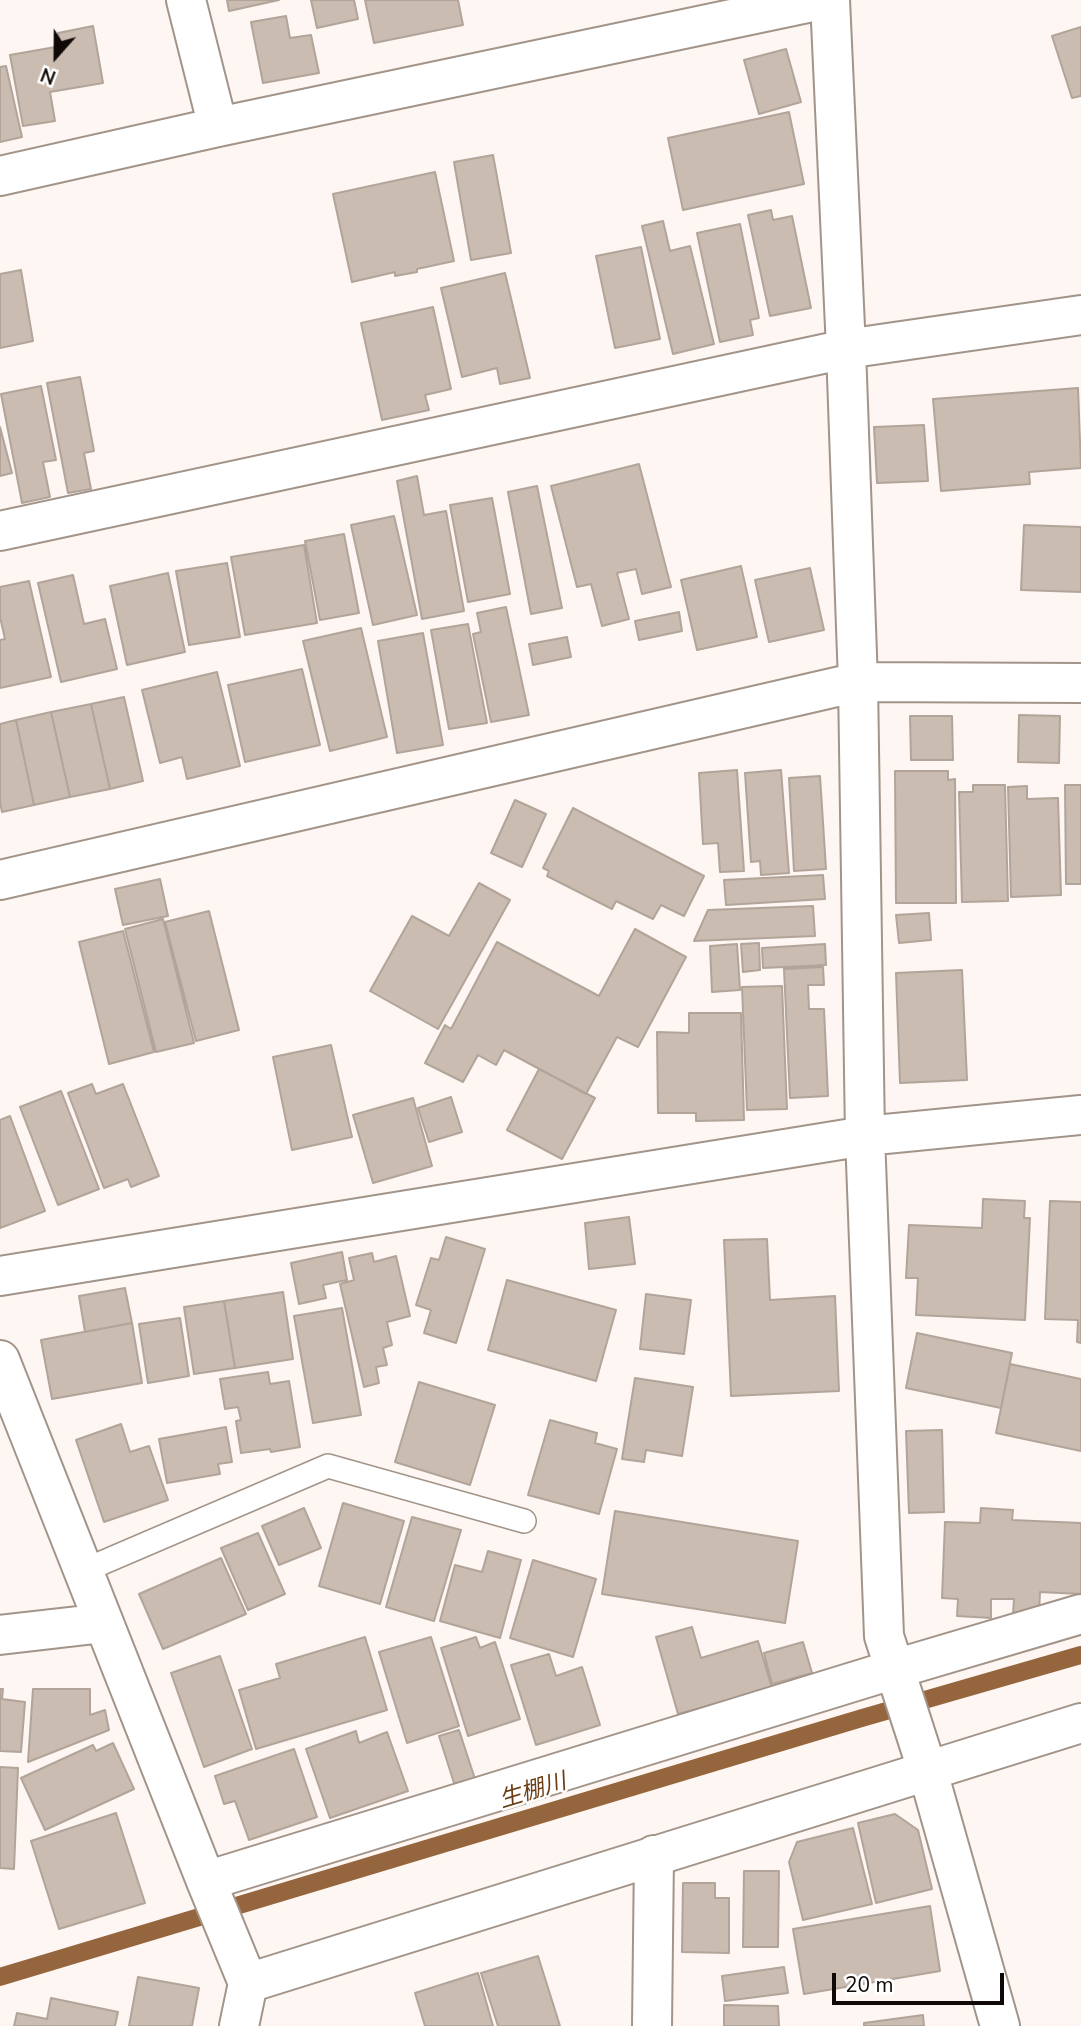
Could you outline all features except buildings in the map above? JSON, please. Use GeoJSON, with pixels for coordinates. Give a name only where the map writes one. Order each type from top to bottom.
{"type":"FeatureCollection","features":[{"type":"Feature","properties":{"kind":"street"},"geometry":{"type":"LineString","coordinates":[[187,0],[218,127]]}},
{"type":"Feature","properties":{"kind":"street"},"geometry":{"type":"LineString","coordinates":[[0,176],[218,127],[822,0]]}},
{"type":"Feature","properties":{"kind":"street"},"geometry":{"type":"LineString","coordinates":[[830,0],[858,682],[865,1136],[884,1636],[928,1772],[1000,2026]]}},
{"type":"Feature","properties":{"kind":"street"},"geometry":{"type":"LineString","coordinates":[[0,531],[846,349],[1081,315]]}},
{"type":"Feature","properties":{"kind":"street"},"geometry":{"type":"LineString","coordinates":[[0,880],[858,682],[1081,682]]}},
{"type":"Feature","properties":{"kind":"street"},"geometry":{"type":"LineString","coordinates":[[0,1276],[865,1136],[1081,1115]]}},
{"type":"Feature","properties":{"kind":"street"},"geometry":{"type":"LineString","coordinates":[[0,1360],[248,1983],[239,2026]]}},
{"type":"Feature","properties":{"kind":"street"},"geometry":{"type":"LineString","coordinates":[[209,1889],[902,1690],[1081,1614]]}},
{"type":"Feature","properties":{"kind":"street"},"geometry":{"type":"LineString","coordinates":[[0,1635],[104,1623]]}},
{"type":"Feature","properties":{"kind":"street"},"geometry":{"type":"LineString","coordinates":[[248,1983],[1081,1723]]}},
{"type":"Feature","properties":{"kind":"street"},"geometry":{"type":"LineString","coordinates":[[652,2026],[654,1855]]}},
{"type":"Feature","properties":{"kind":"lane"},"geometry":{"type":"LineString","coordinates":[[83,1571],[328,1466],[524,1521]]}},
{"type":"Feature","properties":{"kind":"waterway","name":"生棚川"},"geometry":{"type":"LineString","coordinates":[[0,1977],[862,1718],[1081,1655]]}}]}
